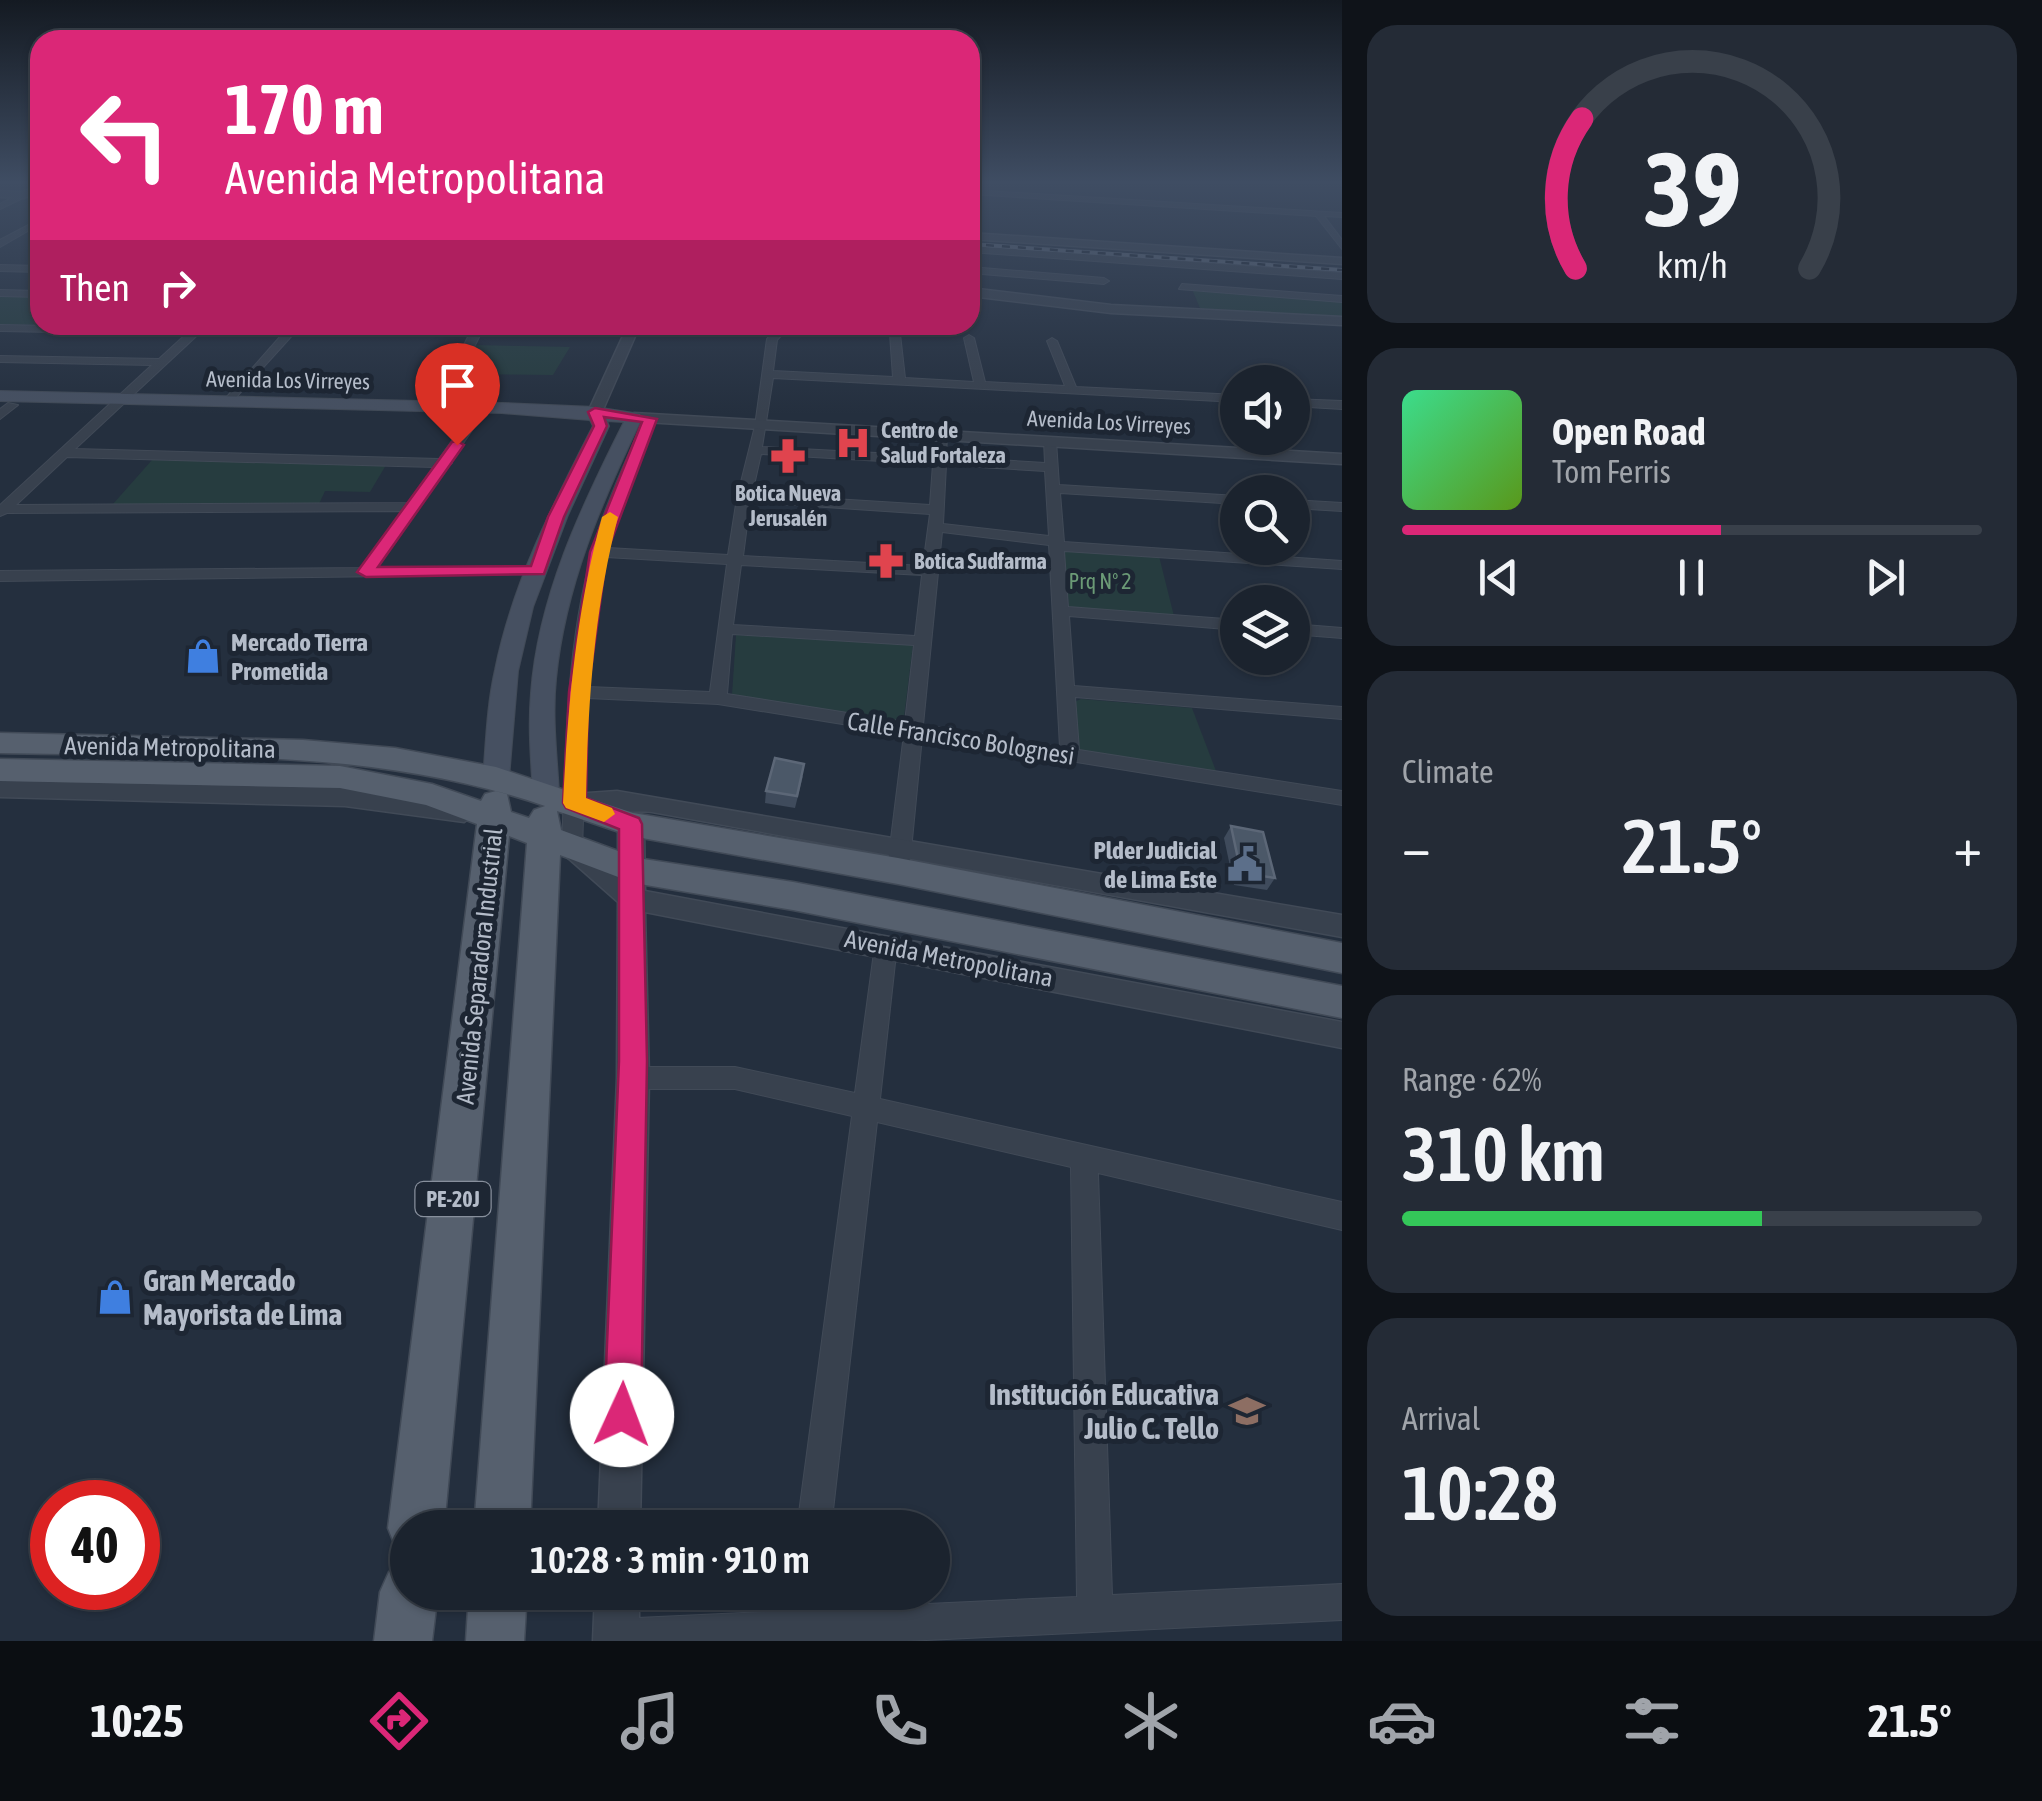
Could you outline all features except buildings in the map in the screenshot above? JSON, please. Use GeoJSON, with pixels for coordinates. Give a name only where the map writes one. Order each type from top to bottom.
{"type":"FeatureCollection","features":[{"type":"Feature","properties":{"kind":"main road","name":"Avenida Los Virreyes"},"geometry":{"type":"LineString","coordinates":[[3,405],[228,401],[439,406],[642,419]]}},
{"type":"Feature","properties":{"kind":"main road","name":"Avenida Los Virreyes"},"geometry":{"type":"LineString","coordinates":[[119,403],[475,417],[597,416]]}},
{"type":"Feature","properties":{"kind":"main road","name":"Avenida Separadora Industrial"},"geometry":{"type":"LineString","coordinates":[[418,1510],[496,820],[506,674],[556,517],[600,426],[597,416]]}},
{"type":"Feature","properties":{"kind":"main road","name":"Avenida Separadora Industrial"},"geometry":{"type":"LineString","coordinates":[[503,1510],[558,845],[560,799],[543,682],[549,644],[584,524],[642,419]]}},
{"type":"Feature","properties":{"kind":"main road","name":"Avenida Metropolitana"},"geometry":{"type":"LineString","coordinates":[[0,742],[303,750],[395,758],[496,778],[631,824],[899,860],[1342,958]]}},
{"type":"Feature","properties":{"kind":"main road","name":"Avenida Metropolitana"},"geometry":{"type":"LineString","coordinates":[[0,770],[340,777],[432,795],[558,845],[634,885],[793,896],[1342,1002]]}},
{"type":"Feature","properties":{"kind":"main road"},"geometry":{"type":"LineString","coordinates":[[403,1641],[406,1610]]}},
{"type":"Feature","properties":{"kind":"main road"},"geometry":{"type":"LineString","coordinates":[[496,1641],[497,1610]]}},
{"type":"Feature","properties":{"kind":"street"},"geometry":{"type":"LineString","coordinates":[[1100,261],[1110,309]]}},
{"type":"Feature","properties":{"kind":"street"},"geometry":{"type":"LineString","coordinates":[[1132,261],[1342,276]]}},
{"type":"Feature","properties":{"kind":"street"},"geometry":{"type":"LineString","coordinates":[[1174,264],[1190,315]]}},
{"type":"Feature","properties":{"kind":"street"},"geometry":{"type":"LineString","coordinates":[[0,268],[30,268]]}},
{"type":"Feature","properties":{"kind":"street"},"geometry":{"type":"LineString","coordinates":[[980,271],[1104,281]]}},
{"type":"Feature","properties":{"kind":"street"},"geometry":{"type":"LineString","coordinates":[[1182,286],[1342,299]]}},
{"type":"Feature","properties":{"kind":"street"},"geometry":{"type":"LineString","coordinates":[[0,293],[30,294]]}},
{"type":"Feature","properties":{"kind":"street"},"geometry":{"type":"LineString","coordinates":[[980,293],[1190,315],[1342,320]]}},
{"type":"Feature","properties":{"kind":"street"},"geometry":{"type":"LineString","coordinates":[[0,328],[30,328]]}},
{"type":"Feature","properties":{"kind":"street"},"geometry":{"type":"LineString","coordinates":[[99,340],[105,335]]}},
{"type":"Feature","properties":{"kind":"street"},"geometry":{"type":"LineString","coordinates":[[2,511],[191,335]]}},
{"type":"Feature","properties":{"kind":"street"},"geometry":{"type":"LineString","coordinates":[[228,401],[287,335]]}},
{"type":"Feature","properties":{"kind":"street"},"geometry":{"type":"LineString","coordinates":[[439,406],[475,335]]}},
{"type":"Feature","properties":{"kind":"street","name":"PE-20J"},"geometry":{"type":"LineString","coordinates":[[597,416],[630,335]]}},
{"type":"Feature","properties":{"kind":"street"},"geometry":{"type":"LineString","coordinates":[[718,698],[734,560],[772,339],[776,335]]}},
{"type":"Feature","properties":{"kind":"street"},"geometry":{"type":"LineString","coordinates":[[895,335],[899,379]]}},
{"type":"Feature","properties":{"kind":"street"},"geometry":{"type":"LineString","coordinates":[[969,338],[980,384]]}},
{"type":"Feature","properties":{"kind":"street"},"geometry":{"type":"LineString","coordinates":[[1052,341],[1072,390]]}},
{"type":"Feature","properties":{"kind":"street"},"geometry":{"type":"LineString","coordinates":[[75,360],[87,350]]}},
{"type":"Feature","properties":{"kind":"street"},"geometry":{"type":"LineString","coordinates":[[0,358],[160,362]]}},
{"type":"Feature","properties":{"kind":"street"},"geometry":{"type":"LineString","coordinates":[[766,374],[1220,398]]}},
{"type":"Feature","properties":{"kind":"street"},"geometry":{"type":"LineString","coordinates":[[1310,403],[1342,405]]}},
{"type":"Feature","properties":{"kind":"street"},"geometry":{"type":"LineString","coordinates":[[366,572],[475,417]]}},
{"type":"Feature","properties":{"kind":"street"},"geometry":{"type":"LineString","coordinates":[[560,799],[599,552],[642,419]]}},
{"type":"Feature","properties":{"kind":"street","name":"Avenida Los Virreyes"},"geometry":{"type":"LineString","coordinates":[[642,419],[1342,458]]}},
{"type":"Feature","properties":{"kind":"street"},"geometry":{"type":"LineString","coordinates":[[899,860],[936,518],[941,435]]}},
{"type":"Feature","properties":{"kind":"street"},"geometry":{"type":"LineString","coordinates":[[1050,441],[1070,755]]}},
{"type":"Feature","properties":{"kind":"street"},"geometry":{"type":"LineString","coordinates":[[755,450],[1052,467]]}},
{"type":"Feature","properties":{"kind":"street"},"geometry":{"type":"LineString","coordinates":[[64,453],[446,463]]}},
{"type":"Feature","properties":{"kind":"street"},"geometry":{"type":"LineString","coordinates":[[1053,489],[1220,499]]}},
{"type":"Feature","properties":{"kind":"street"},"geometry":{"type":"LineString","coordinates":[[744,498],[936,518],[1056,544],[1342,565]]}},
{"type":"Feature","properties":{"kind":"street"},"geometry":{"type":"LineString","coordinates":[[1310,505],[1342,507]]}},
{"type":"Feature","properties":{"kind":"street"},"geometry":{"type":"LineString","coordinates":[[2,511],[413,507]]}},
{"type":"Feature","properties":{"kind":"street"},"geometry":{"type":"LineString","coordinates":[[599,552],[930,571]]}},
{"type":"Feature","properties":{"kind":"street"},"geometry":{"type":"LineString","coordinates":[[0,576],[538,571]]}},
{"type":"Feature","properties":{"kind":"street"},"geometry":{"type":"LineString","coordinates":[[1060,610],[1220,623]]}},
{"type":"Feature","properties":{"kind":"street"},"geometry":{"type":"LineString","coordinates":[[724,629],[923,641]]}},
{"type":"Feature","properties":{"kind":"street"},"geometry":{"type":"LineString","coordinates":[[1310,630],[1342,633]]}},
{"type":"Feature","properties":{"kind":"street"},"geometry":{"type":"LineString","coordinates":[[1066,691],[1342,713]]}},
{"type":"Feature","properties":{"kind":"street","name":"Calle Francisco Bolognesi"},"geometry":{"type":"LineString","coordinates":[[578,692],[718,698],[1342,798]]}},
{"type":"Feature","properties":{"kind":"street","name":"Avenida Metropolitana"},"geometry":{"type":"LineString","coordinates":[[0,789],[345,797],[414,804],[496,820]]}},
{"type":"Feature","properties":{"kind":"street","name":"Avenida Metropolitana"},"geometry":{"type":"LineString","coordinates":[[560,799],[652,803],[899,860],[1342,926]]}},
{"type":"Feature","properties":{"kind":"street"},"geometry":{"type":"LineString","coordinates":[[620,1510],[632,1078],[631,824]]}},
{"type":"Feature","properties":{"kind":"street","name":"Avenida Metropolitana"},"geometry":{"type":"LineString","coordinates":[[634,885],[886,946],[1342,1035]]}},
{"type":"Feature","properties":{"kind":"street"},"geometry":{"type":"LineString","coordinates":[[816,1510],[886,946]]}},
{"type":"Feature","properties":{"kind":"street"},"geometry":{"type":"LineString","coordinates":[[632,1078],[735,1078],[1342,1216]]}},
{"type":"Feature","properties":{"kind":"street"},"geometry":{"type":"LineString","coordinates":[[1084,1157],[1095,1614]]}},
{"type":"Feature","properties":{"kind":"street"},"geometry":{"type":"LineString","coordinates":[[617,1610],[616,1639],[804,1610],[1095,1614],[1342,1602]]}},
{"type":"Feature","properties":{"kind":"green space"},"geometry":{"type":"Polygon","coordinates":[[[1192,289],[1342,301],[1342,319],[1202,313],[1192,289]]]}},
{"type":"Feature","properties":{"kind":"green space"},"geometry":{"type":"Polygon","coordinates":[[[0,294],[30,295],[30,325],[0,324],[0,294]]]}},
{"type":"Feature","properties":{"kind":"green space"},"geometry":{"type":"Polygon","coordinates":[[[474,345],[570,347],[553,375],[460,374],[474,345]]]}},
{"type":"Feature","properties":{"kind":"green space"},"geometry":{"type":"Polygon","coordinates":[[[152,460],[386,465],[370,492],[325,491],[319,504],[113,504],[152,460]]]}},
{"type":"Feature","properties":{"kind":"green space","name":"Prq N° 2"},"geometry":{"type":"Polygon","coordinates":[[[1064,550],[1159,556],[1174,616],[1069,608],[1064,550]]]}},
{"type":"Feature","properties":{"kind":"green space"},"geometry":{"type":"Polygon","coordinates":[[[736,635],[913,645],[903,725],[732,695],[736,635]]]}},
{"type":"Feature","properties":{"kind":"green space"},"geometry":{"type":"Polygon","coordinates":[[[1081,699],[1192,708],[1216,771],[1080,752],[1075,747],[1074,702],[1081,699]]]}},
{"type":"Feature","properties":{"kind":"railway"},"geometry":{"type":"LineString","coordinates":[[1207,261],[1342,270]]}},
{"type":"Feature","properties":{"kind":"slow traffic"},"geometry":{"type":"LineString","coordinates":[[604,814],[574,803],[578,692],[594,575],[610,517]]}},
{"type":"Feature","properties":{"kind":"place","name":"Centro de Salud Fortaleza"},"geometry":{"type":"Point","coordinates":[853,443]}},
{"type":"Feature","properties":{"kind":"place","name":"Botica Nueva Jerusalén"},"geometry":{"type":"Point","coordinates":[788,456]}},
{"type":"Feature","properties":{"kind":"place","name":"Botica Sudfarma"},"geometry":{"type":"Point","coordinates":[886,561]}},
{"type":"Feature","properties":{"kind":"place","name":"Mercado Tierra Prometida"},"geometry":{"type":"Point","coordinates":[203,656]}},
{"type":"Feature","properties":{"kind":"place","name":"Plder Judicial de Lima Este"},"geometry":{"type":"Point","coordinates":[1245,864]}},
{"type":"Feature","properties":{"kind":"place","name":"Gran Mercado Mayorista de Lima"},"geometry":{"type":"Point","coordinates":[115,1297]}},
{"type":"Feature","properties":{"kind":"place","name":"Institución Educativa Julio C. Tello"},"geometry":{"type":"Point","coordinates":[1247,1411]}},
{"type":"Feature","properties":{"kind":"route"},"geometry":{"type":"LineString","coordinates":[[457,445],[366,572],[538,571],[556,517],[600,426],[595,412],[650,419],[606,526],[594,575],[578,692],[574,803],[631,824],[633,1061],[622,1415]]}}]}
